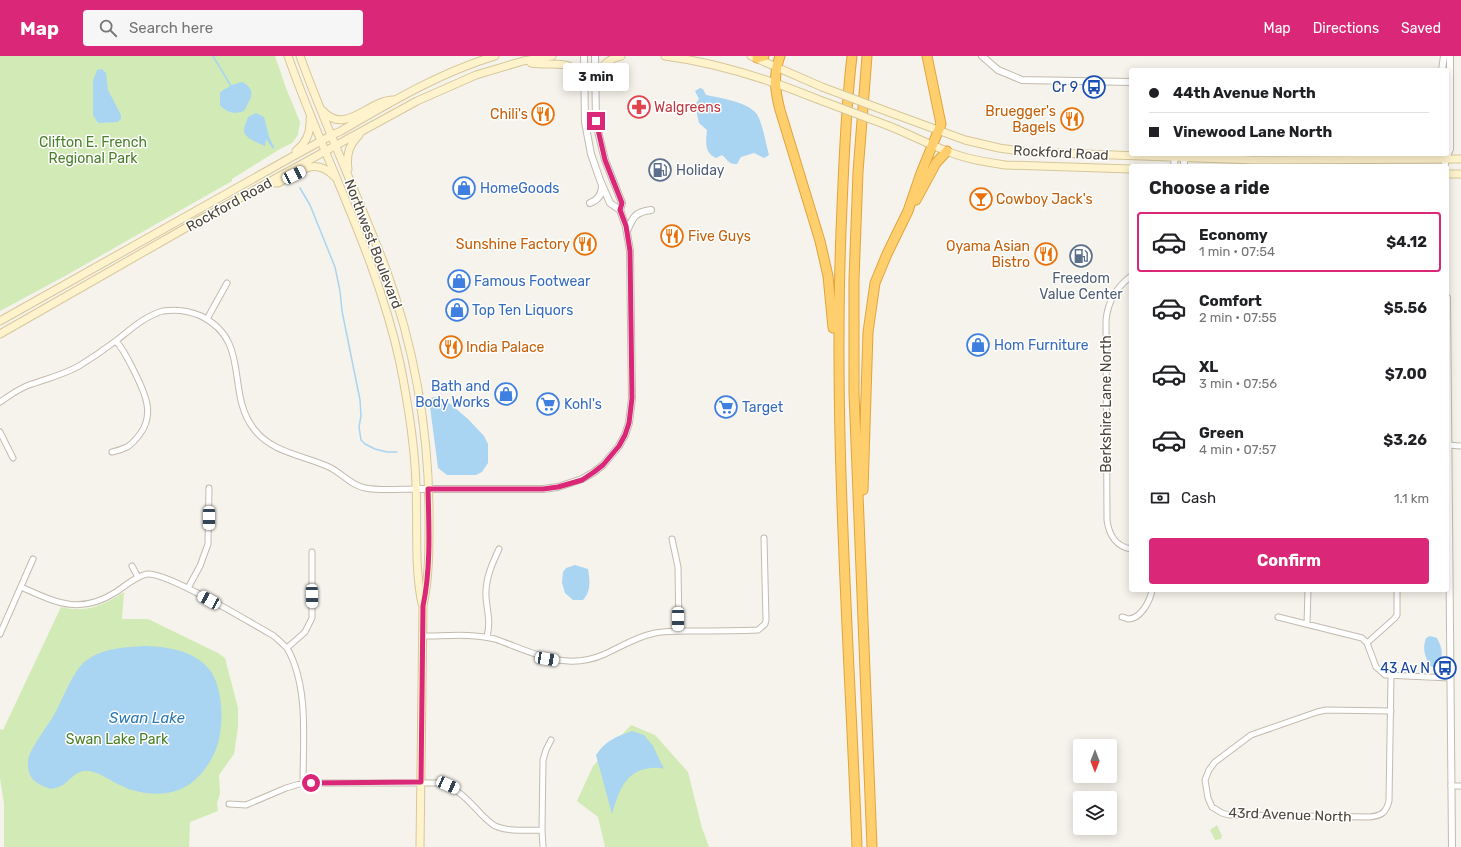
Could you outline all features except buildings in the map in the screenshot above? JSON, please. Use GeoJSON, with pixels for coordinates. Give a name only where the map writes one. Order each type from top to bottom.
{"type":"FeatureCollection","features":[{"type":"Feature","properties":{"kind":"highway"},"geometry":{"type":"LineString","coordinates":[[780,56],[776,68],[775,83],[780,110],[818,234],[826,267],[831,301],[838,390]]}},
{"type":"Feature","properties":{"kind":"highway"},"geometry":{"type":"LineString","coordinates":[[852,56],[848,93],[840,237],[838,390],[840,467],[857,847]]}},
{"type":"Feature","properties":{"kind":"highway"},"geometry":{"type":"LineString","coordinates":[[867,56],[858,172],[854,280],[854,393],[872,847]]}},
{"type":"Feature","properties":{"kind":"highway"},"geometry":{"type":"LineString","coordinates":[[858,511],[863,497],[867,348],[875,283],[908,211],[921,173],[941,124],[941,118],[927,56]]}},
{"type":"Feature","properties":{"kind":"highway"},"geometry":{"type":"LineString","coordinates":[[908,211],[917,199],[936,163],[947,151]]}},
{"type":"Feature","properties":{"kind":"main road","name":"Northwest Boulevard"},"geometry":{"type":"LineString","coordinates":[[288,56],[370,261],[393,336],[409,414],[417,489],[419,586],[423,606]]}},
{"type":"Feature","properties":{"kind":"main road","name":"Northwest Boulevard"},"geometry":{"type":"LineString","coordinates":[[300,56],[386,270],[408,347],[421,417],[428,489],[429,528],[427,586],[423,606],[422,636],[420,847]]}},
{"type":"Feature","properties":{"kind":"main road","name":"Rockford Road"},"geometry":{"type":"LineString","coordinates":[[0,321],[321,140],[341,132],[425,83],[454,70],[495,56]]}},
{"type":"Feature","properties":{"kind":"main road","name":"Rockford Road"},"geometry":{"type":"LineString","coordinates":[[0,334],[196,222],[417,101],[447,86],[476,75],[523,61],[552,56]]}},
{"type":"Feature","properties":{"kind":"main road"},"geometry":{"type":"LineString","coordinates":[[595,88],[603,65],[610,60],[621,56]]}},
{"type":"Feature","properties":{"kind":"main road","name":"Rockford Road"},"geometry":{"type":"LineString","coordinates":[[665,56],[726,67],[775,83],[890,126],[963,157],[1005,165],[1129,169]]}},
{"type":"Feature","properties":{"kind":"main road","name":"Rockford Road"},"geometry":{"type":"LineString","coordinates":[[757,57],[776,68],[822,87],[969,141],[1012,151],[1129,156]]}},
{"type":"Feature","properties":{"kind":"main road"},"geometry":{"type":"LineString","coordinates":[[523,61],[534,64],[561,61],[569,62],[578,70],[584,84]]}},
{"type":"Feature","properties":{"kind":"main road"},"geometry":{"type":"LineString","coordinates":[[320,107],[331,117],[339,120],[348,120],[385,100],[395,100]]}},
{"type":"Feature","properties":{"kind":"main road"},"geometry":{"type":"LineString","coordinates":[[290,158],[305,143],[310,127],[310,113]]}},
{"type":"Feature","properties":{"kind":"main road"},"geometry":{"type":"LineString","coordinates":[[349,179],[347,162],[348,152],[357,138],[369,127]]}},
{"type":"Feature","properties":{"kind":"main road","name":"Rockford Road"},"geometry":{"type":"LineString","coordinates":[[1144,156],[1175,156],[1184,159],[1220,160],[1461,159]]}},
{"type":"Feature","properties":{"kind":"main road"},"geometry":{"type":"LineString","coordinates":[[1211,156],[1220,160]]}},
{"type":"Feature","properties":{"kind":"main road"},"geometry":{"type":"LineString","coordinates":[[1406,160],[1412,156]]}},
{"type":"Feature","properties":{"kind":"main road"},"geometry":{"type":"LineString","coordinates":[[269,182],[278,183],[309,167],[315,166],[327,169],[337,180]]}},
{"type":"Feature","properties":{"kind":"main road"},"geometry":{"type":"LineString","coordinates":[[1449,174],[1461,174]]}},
{"type":"Feature","properties":{"kind":"street"},"geometry":{"type":"LineString","coordinates":[[584,56],[585,122],[587,137],[591,154],[610,203],[620,210]]}},
{"type":"Feature","properties":{"kind":"street"},"geometry":{"type":"LineString","coordinates":[[0,402],[28,386],[68,372],[152,315],[164,311],[187,311],[207,319],[220,329],[229,343],[235,360],[243,410],[248,421],[263,439],[284,451],[330,468],[353,484],[364,488],[374,489],[543,489],[558,487],[582,480],[603,465],[619,446],[625,435],[631,411],[632,398],[630,251],[627,231],[620,210],[622,203],[605,160],[596,123],[595,56]]}},
{"type":"Feature","properties":{"kind":"street"},"geometry":{"type":"LineString","coordinates":[[982,56],[998,70],[1022,80],[1129,82]]}},
{"type":"Feature","properties":{"kind":"street"},"geometry":{"type":"LineString","coordinates":[[1442,68],[1444,56]]}},
{"type":"Feature","properties":{"kind":"street"},"geometry":{"type":"LineString","coordinates":[[1449,151],[1450,56]]}},
{"type":"Feature","properties":{"kind":"street"},"geometry":{"type":"LineString","coordinates":[[590,203],[596,201],[600,197],[602,185]]}},
{"type":"Feature","properties":{"kind":"street"},"geometry":{"type":"LineString","coordinates":[[627,231],[636,214],[650,210]]}},
{"type":"Feature","properties":{"kind":"street","name":"Berkshire Lane North"},"geometry":{"type":"LineString","coordinates":[[1129,278],[1123,282],[1112,297],[1107,310],[1106,320],[1106,502],[1108,525],[1109,533],[1114,540],[1119,544],[1129,547]]}},
{"type":"Feature","properties":{"kind":"street"},"geometry":{"type":"LineString","coordinates":[[207,319],[227,283]]}},
{"type":"Feature","properties":{"kind":"street"},"geometry":{"type":"LineString","coordinates":[[112,452],[127,447],[144,429],[148,420],[147,400],[143,390],[123,349],[116,340]]}},
{"type":"Feature","properties":{"kind":"street"},"geometry":{"type":"LineString","coordinates":[[0,432],[14,458]]}},
{"type":"Feature","properties":{"kind":"street"},"geometry":{"type":"LineString","coordinates":[[1449,445],[1461,446]]}},
{"type":"Feature","properties":{"kind":"street"},"geometry":{"type":"LineString","coordinates":[[188,588],[200,566],[208,544],[209,488]]}},
{"type":"Feature","properties":{"kind":"street"},"geometry":{"type":"LineString","coordinates":[[422,636],[468,635],[487,637],[547,659],[576,661],[591,659],[630,641],[657,632],[758,630],[765,624],[766,620],[764,538]]}},
{"type":"Feature","properties":{"kind":"street"},"geometry":{"type":"LineString","coordinates":[[672,539],[678,568],[679,631]]}},
{"type":"Feature","properties":{"kind":"street"},"geometry":{"type":"LineString","coordinates":[[487,637],[490,619],[486,598],[487,582],[491,566],[499,549]]}},
{"type":"Feature","properties":{"kind":"street"},"geometry":{"type":"LineString","coordinates":[[287,648],[305,632],[312,618],[312,552]]}},
{"type":"Feature","properties":{"kind":"street"},"geometry":{"type":"LineString","coordinates":[[0,634],[33,559]]}},
{"type":"Feature","properties":{"kind":"street"},"geometry":{"type":"LineString","coordinates":[[1449,562],[1452,847]]}},
{"type":"Feature","properties":{"kind":"street"},"geometry":{"type":"LineString","coordinates":[[132,566],[138,578]]}},
{"type":"Feature","properties":{"kind":"street"},"geometry":{"type":"LineString","coordinates":[[21,588],[63,603],[76,605],[88,604],[109,596],[138,578],[148,574],[154,574],[188,588],[267,632],[287,648],[292,657],[300,682],[303,722],[303,783]]}},
{"type":"Feature","properties":{"kind":"street"},"geometry":{"type":"LineString","coordinates":[[1122,617],[1128,619],[1136,617],[1148,603],[1151,592]]}},
{"type":"Feature","properties":{"kind":"street"},"geometry":{"type":"LineString","coordinates":[[1307,624],[1308,592]]}},
{"type":"Feature","properties":{"kind":"street"},"geometry":{"type":"LineString","coordinates":[[1367,643],[1397,615],[1397,592]]}},
{"type":"Feature","properties":{"kind":"street"},"geometry":{"type":"LineString","coordinates":[[1278,617],[1356,635],[1362,638],[1367,643],[1376,667],[1386,675],[1450,678]]}},
{"type":"Feature","properties":{"kind":"street","name":"43rd Avenue North"},"geometry":{"type":"LineString","coordinates":[[1391,676],[1391,711],[1389,801],[1388,807],[1383,814],[1376,817],[1229,815],[1212,807],[1208,798],[1206,780],[1209,770],[1215,762],[1251,735],[1326,710],[1391,711]]}},
{"type":"Feature","properties":{"kind":"street"},"geometry":{"type":"LineString","coordinates":[[543,847],[543,760],[551,740]]}},
{"type":"Feature","properties":{"kind":"street"},"geometry":{"type":"LineString","coordinates":[[230,804],[246,805],[286,788],[303,783],[440,783],[455,788],[462,793],[488,821],[495,826],[513,830],[542,830]]}},
{"type":"Feature","properties":{"kind":"street"},"geometry":{"type":"LineString","coordinates":[[1451,786],[1461,786]]}},
{"type":"Feature","properties":{"kind":"green space","name":"Clifton E. French Regional Park"},"geometry":{"type":"Polygon","coordinates":[[[0,56],[275,56],[300,122],[298,135],[292,143],[232,179],[232,181],[65,276],[0,311],[0,56]]]}},
{"type":"Feature","properties":{"kind":"green space","name":"Swan Lake Park"},"geometry":{"type":"Polygon","coordinates":[[[124,592],[122,619],[148,619],[218,653],[225,658],[238,708],[238,727],[234,754],[219,775],[220,794],[217,803],[218,811],[190,822],[189,847],[4,847],[4,804],[0,778],[0,729],[3,730],[61,607],[70,609],[87,609],[109,601],[124,592]]]}},
{"type":"Feature","properties":{"kind":"green space"},"geometry":{"type":"Polygon","coordinates":[[[631,725],[655,735],[688,772],[702,828],[709,847],[605,847],[598,817],[577,801],[593,766],[631,725]]]}},
{"type":"Feature","properties":{"kind":"green space"},"geometry":{"type":"Polygon","coordinates":[[[1217,825],[1222,836],[1221,839],[1215,840],[1210,830],[1217,825]]]}},
{"type":"Feature","properties":{"kind":"water"},"geometry":{"type":"Polygon","coordinates":[[[102,69],[106,73],[108,90],[121,115],[121,119],[118,122],[98,123],[93,115],[93,81],[97,70],[102,69]]]}},
{"type":"Feature","properties":{"kind":"water"},"geometry":{"type":"Polygon","coordinates":[[[242,82],[250,88],[250,99],[244,111],[234,113],[228,111],[220,105],[220,92],[232,85],[242,82]]]}},
{"type":"Feature","properties":{"kind":"water"},"geometry":{"type":"Polygon","coordinates":[[[700,88],[703,89],[706,95],[740,103],[752,109],[758,116],[769,155],[764,158],[754,153],[741,157],[737,164],[730,163],[722,155],[716,158],[712,156],[709,153],[707,146],[707,130],[699,123],[695,105],[699,99],[695,91],[700,88]]]}},
{"type":"Feature","properties":{"kind":"water"},"geometry":{"type":"Polygon","coordinates":[[[256,113],[264,117],[269,137],[274,147],[273,149],[266,139],[265,146],[252,140],[244,133],[244,127],[248,117],[256,113]]]}},
{"type":"Feature","properties":{"kind":"water"},"geometry":{"type":"Polygon","coordinates":[[[434,397],[449,403],[468,419],[484,436],[488,444],[488,463],[482,472],[476,475],[447,475],[438,468],[429,399],[434,397]]]}},
{"type":"Feature","properties":{"kind":"water"},"geometry":{"type":"Polygon","coordinates":[[[575,565],[588,569],[589,590],[583,600],[573,600],[565,593],[562,583],[563,572],[566,568],[575,565]]]}},
{"type":"Feature","properties":{"kind":"water"},"geometry":{"type":"Polygon","coordinates":[[[1430,636],[1437,638],[1442,653],[1436,668],[1430,666],[1425,652],[1424,646],[1426,638],[1430,636]]]}},
{"type":"Feature","properties":{"kind":"water","name":"Swan Lake"},"geometry":{"type":"Polygon","coordinates":[[[145,646],[162,647],[188,654],[203,663],[214,676],[220,694],[221,725],[216,750],[204,770],[194,781],[181,789],[159,794],[143,793],[128,789],[98,774],[88,771],[80,772],[74,775],[63,785],[51,789],[42,786],[35,781],[28,770],[29,756],[37,740],[54,715],[77,670],[87,660],[100,653],[123,648],[145,646]]]}},
{"type":"Feature","properties":{"kind":"water"},"geometry":{"type":"Polygon","coordinates":[[[632,731],[644,735],[653,746],[664,769],[645,769],[631,775],[622,786],[612,814],[596,755],[603,746],[612,740],[632,731]]]}},
{"type":"Feature","properties":{"kind":"waterway"},"geometry":{"type":"LineString","coordinates":[[213,56],[231,86]]}},
{"type":"Feature","properties":{"kind":"waterway"},"geometry":{"type":"LineString","coordinates":[[300,188],[310,205],[335,267],[342,311],[360,400],[361,416],[359,427],[361,440],[365,444],[375,449],[387,452],[397,452]]}},
{"type":"Feature","properties":{"kind":"place","name":"Cr 9"},"geometry":{"type":"Point","coordinates":[1094,87]}},
{"type":"Feature","properties":{"kind":"place","name":"Walgreens"},"geometry":{"type":"Point","coordinates":[639,107]}},
{"type":"Feature","properties":{"kind":"place","name":"Chili's"},"geometry":{"type":"Point","coordinates":[543,114]}},
{"type":"Feature","properties":{"kind":"place","name":"Bruegger's Bagels"},"geometry":{"type":"Point","coordinates":[1072,119]}},
{"type":"Feature","properties":{"kind":"place","name":"Holiday"},"geometry":{"type":"Point","coordinates":[660,170]}},
{"type":"Feature","properties":{"kind":"place","name":"HomeGoods"},"geometry":{"type":"Point","coordinates":[464,188]}},
{"type":"Feature","properties":{"kind":"place","name":"Cowboy Jack's"},"geometry":{"type":"Point","coordinates":[981,199]}},
{"type":"Feature","properties":{"kind":"place","name":"Five Guys"},"geometry":{"type":"Point","coordinates":[672,236]}},
{"type":"Feature","properties":{"kind":"place","name":"Sunshine Factory"},"geometry":{"type":"Point","coordinates":[585,244]}},
{"type":"Feature","properties":{"kind":"place","name":"Oyama Asian Bistro"},"geometry":{"type":"Point","coordinates":[1046,254]}},
{"type":"Feature","properties":{"kind":"place","name":"Freedom Value Center"},"geometry":{"type":"Point","coordinates":[1081,256]}},
{"type":"Feature","properties":{"kind":"place","name":"Famous Footwear"},"geometry":{"type":"Point","coordinates":[459,281]}},
{"type":"Feature","properties":{"kind":"place","name":"Top Ten Liquors"},"geometry":{"type":"Point","coordinates":[457,310]}},
{"type":"Feature","properties":{"kind":"place","name":"Hom Furniture"},"geometry":{"type":"Point","coordinates":[978,345]}},
{"type":"Feature","properties":{"kind":"place","name":"India Palace"},"geometry":{"type":"Point","coordinates":[451,347]}},
{"type":"Feature","properties":{"kind":"place","name":"Bath and Body Works"},"geometry":{"type":"Point","coordinates":[506,394]}},
{"type":"Feature","properties":{"kind":"place","name":"Kohl's"},"geometry":{"type":"Point","coordinates":[548,404]}},
{"type":"Feature","properties":{"kind":"place","name":"Target"},"geometry":{"type":"Point","coordinates":[726,407]}},
{"type":"Feature","properties":{"kind":"place","name":"43 Av N"},"geometry":{"type":"Point","coordinates":[1445,668]}},
{"type":"Feature","properties":{"kind":"route"},"geometry":{"type":"LineString","coordinates":[[311,783],[421,782],[423,606],[427,586],[429,528],[428,489],[543,489],[571,484],[582,480],[603,465],[619,446],[625,435],[629,423],[632,398],[631,274],[629,238],[620,210],[622,203],[605,160],[596,121]]}}]}
